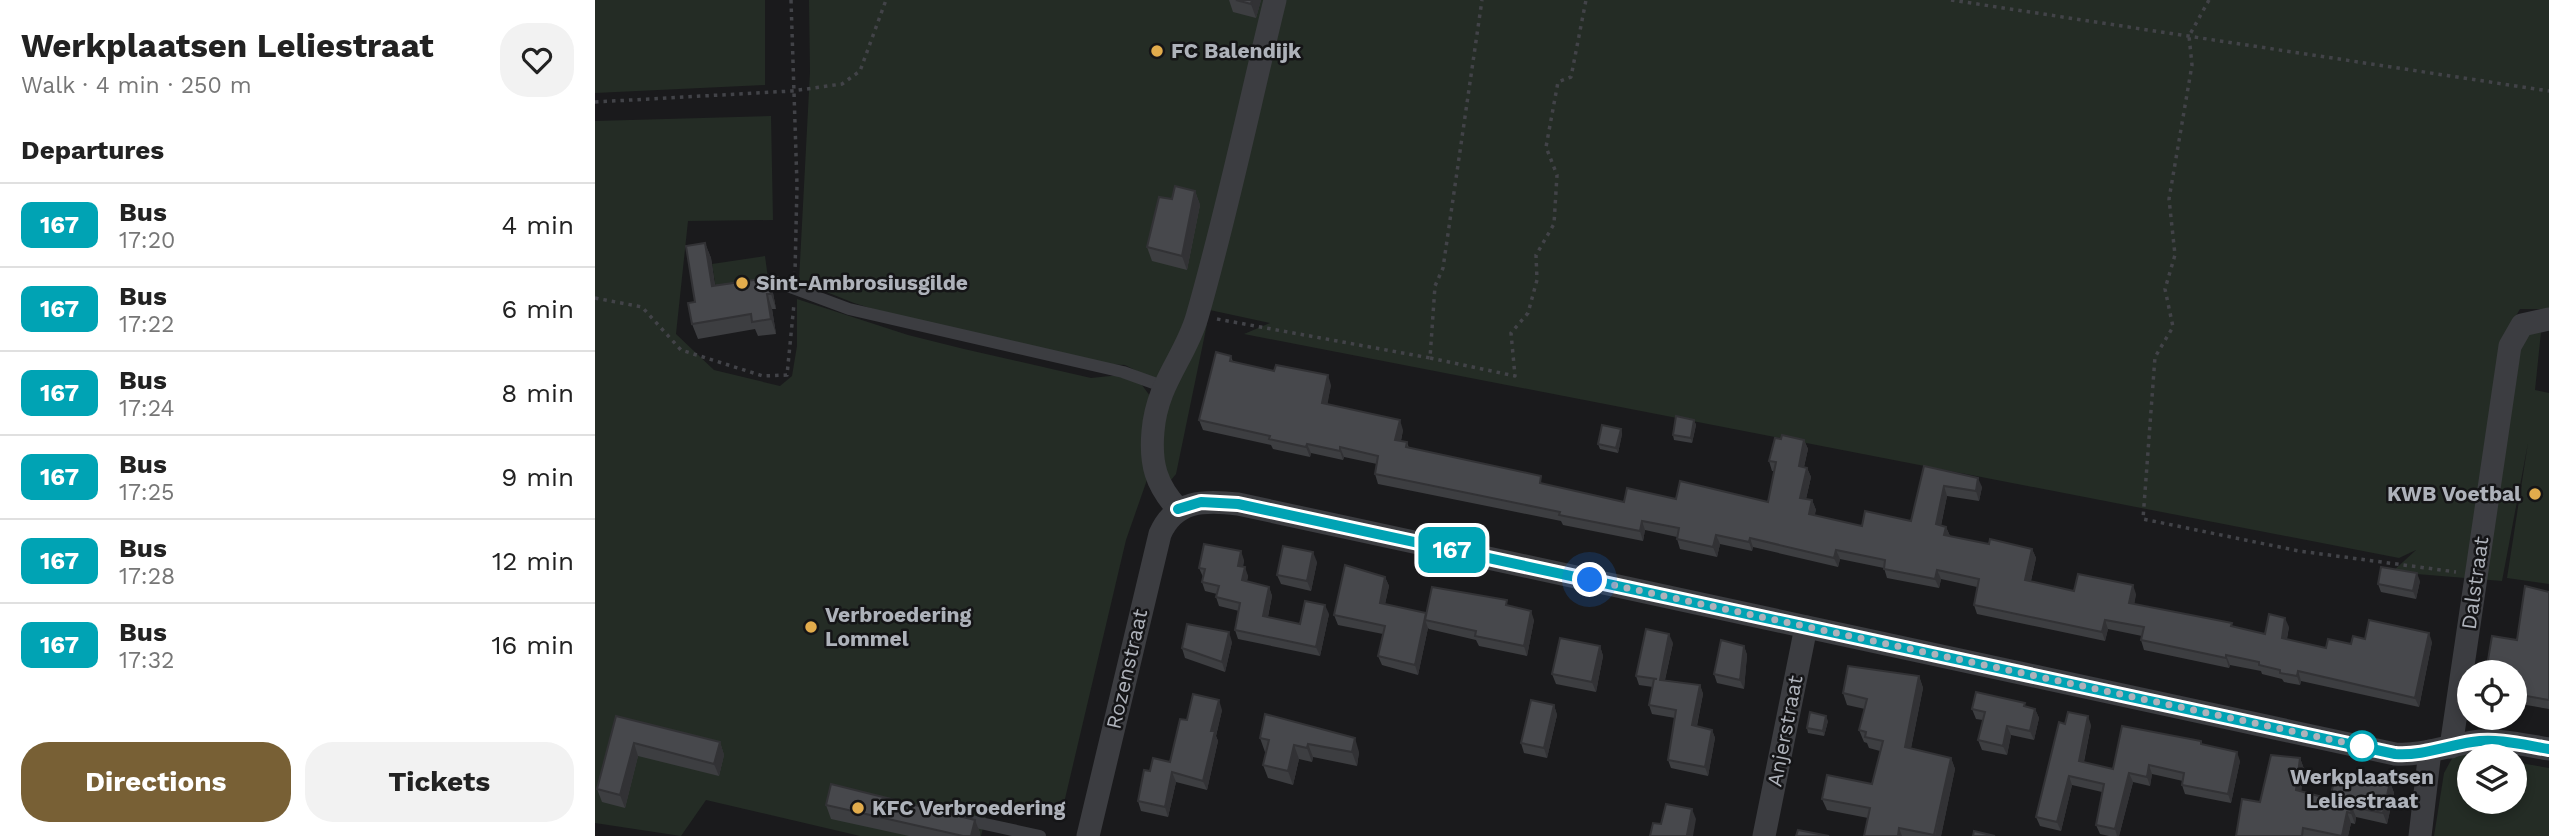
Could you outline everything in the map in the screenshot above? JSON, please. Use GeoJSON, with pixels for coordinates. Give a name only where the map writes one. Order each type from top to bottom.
{"type":"FeatureCollection","features":[{"type":"Feature","properties":{"kind":"street"},"geometry":{"type":"LineString","coordinates":[[1275,0],[1198,315],[1162,386],[1153,430],[1153,458],[1161,489],[1178,509],[1201,502],[1238,504],[2395,754],[2473,742],[2503,742],[2549,749]]}},
{"type":"Feature","properties":{"kind":"street","name":"Dalstraat"},"geometry":{"type":"LineString","coordinates":[[2420,836],[2476,574],[2510,346],[2522,325],[2549,319]]}},
{"type":"Feature","properties":{"kind":"street","name":"Rozenstraat"},"geometry":{"type":"LineString","coordinates":[[1088,836],[1154,554],[1166,521],[1178,509]]}},
{"type":"Feature","properties":{"kind":"street","name":"Anjerstraat"},"geometry":{"type":"LineString","coordinates":[[1764,836],[1807,627]]}},
{"type":"Feature","properties":{"kind":"lane"},"geometry":{"type":"LineString","coordinates":[[771,280],[849,309],[1123,372],[1162,386]]}},
{"type":"Feature","properties":{"kind":"lane"},"geometry":{"type":"LineString","coordinates":[[956,817],[1041,836]]}},
{"type":"Feature","properties":{"kind":"path"},"geometry":{"type":"LineString","coordinates":[[595,298],[642,307],[681,351],[763,376],[787,375],[793,344],[797,185],[791,0]]}},
{"type":"Feature","properties":{"kind":"path"},"geometry":{"type":"LineString","coordinates":[[595,102],[792,91],[842,84],[860,71],[886,0]]}},
{"type":"Feature","properties":{"kind":"path"},"geometry":{"type":"LineString","coordinates":[[1430,358],[1436,286],[1443,268],[1482,0]]}},
{"type":"Feature","properties":{"kind":"path"},"geometry":{"type":"LineString","coordinates":[[1198,315],[1515,376],[1511,333],[1528,313],[1537,280],[1536,255],[1554,224],[1557,175],[1546,147],[1558,82],[1571,77],[1586,0]]}},
{"type":"Feature","properties":{"kind":"path"},"geometry":{"type":"LineString","coordinates":[[1951,0],[2549,91]]}},
{"type":"Feature","properties":{"kind":"path"},"geometry":{"type":"LineString","coordinates":[[2209,0],[2189,36],[2192,65],[2169,200],[2175,255],[2165,289],[2173,327],[2155,357],[2143,519],[2299,551],[2476,574]]}},
{"type":"Feature","properties":{"kind":"shaded area"},"geometry":{"type":"Polygon","coordinates":[[[595,0],[765,0],[765,85],[595,93],[595,0]]]}},
{"type":"Feature","properties":{"kind":"shaded area"},"geometry":{"type":"Polygon","coordinates":[[[809,0],[1266,0],[1191,316],[1159,382],[1125,365],[1080,363],[962,337],[854,303],[799,281],[810,72],[809,0]]]}},
{"type":"Feature","properties":{"kind":"shaded area"},"geometry":{"type":"Polygon","coordinates":[[[1283,0],[2549,0],[2549,309],[2520,309],[2509,328],[2541,332],[2535,390],[2549,393],[2549,584],[2507,578],[2528,443],[2502,581],[2392,572],[2416,550],[2399,558],[1244,334],[1270,323],[1205,309],[1283,0]]]}},
{"type":"Feature","properties":{"kind":"shaded area","name":"Verbroedering Lommel"},"geometry":{"type":"Polygon","coordinates":[[[771,116],[773,220],[688,221],[676,334],[714,370],[780,386],[792,376],[797,346],[797,299],[908,335],[964,349],[1091,378],[1120,375],[1139,381],[1153,400],[1149,474],[1126,540],[1060,820],[990,800],[981,836],[860,836],[706,800],[681,836],[595,823],[595,121],[771,116]]]}},
{"type":"Feature","properties":{"kind":"shaded area","name":"Sint-Ambrosiusgilde"},"geometry":{"type":"Polygon","coordinates":[[[765,256],[770,293],[718,302],[712,264],[765,256]]]}},
{"type":"Feature","properties":{"kind":"shaded area"},"geometry":{"type":"Polygon","coordinates":[[[1207,324],[1176,474],[1171,480],[1166,478],[1158,432],[1198,326],[1207,324]]]}},
{"type":"Feature","properties":{"kind":"shaded area"},"geometry":{"type":"Polygon","coordinates":[[[2457,753],[2457,814],[2527,814],[2527,764],[2549,768],[2549,836],[2434,836],[2444,773],[2457,753]]]}},
{"type":"Feature","properties":{"kind":"building"},"geometry":{"type":"Polygon","coordinates":[[[1236,0],[1252,0],[1251,4],[1236,0]]]}},
{"type":"Feature","properties":{"kind":"building"},"geometry":{"type":"Polygon","coordinates":[[[1175,186],[1195,191],[1182,256],[1147,247],[1159,197],[1172,199],[1175,186]]]}},
{"type":"Feature","properties":{"kind":"building"},"geometry":{"type":"Polygon","coordinates":[[[705,243],[712,286],[768,278],[771,294],[767,294],[771,319],[752,322],[751,314],[692,324],[688,303],[695,302],[686,246],[705,243]]]}},
{"type":"Feature","properties":{"kind":"building"},"geometry":{"type":"Polygon","coordinates":[[[1216,352],[1231,356],[1230,361],[1274,371],[1276,365],[1328,375],[1322,403],[1400,420],[1395,440],[1407,442],[1406,447],[1541,476],[1540,483],[1624,502],[1627,488],[1676,499],[1680,481],[1768,502],[1776,462],[1769,461],[1775,438],[1781,439],[1782,435],[1804,440],[1799,466],[1807,468],[1800,498],[1812,500],[1809,514],[1862,526],[1865,511],[1911,521],[1924,466],[1978,478],[1976,491],[1944,486],[1936,524],[1946,527],[1944,535],[1989,544],[1990,539],[2032,549],[2025,580],[2074,591],[2078,574],[2133,585],[2129,603],[2232,623],[2231,626],[2265,634],[2269,614],[2285,618],[2282,638],[2326,648],[2328,639],[2351,644],[2353,636],[2365,639],[2369,620],[2429,633],[2415,698],[2298,671],[2297,676],[2280,673],[2280,670],[2259,665],[2259,662],[2226,655],[2226,658],[2141,640],[2144,627],[2105,620],[2102,632],[1974,605],[1979,579],[1937,570],[1935,579],[1884,569],[1885,560],[1836,550],[1834,558],[1750,538],[1749,542],[1716,535],[1713,547],[1677,539],[1679,528],[1642,521],[1640,531],[1375,474],[1378,456],[1340,447],[1340,451],[1307,444],[1306,447],[1199,420],[1216,352]]]}},
{"type":"Feature","properties":{"kind":"building"},"geometry":{"type":"Polygon","coordinates":[[[1676,416],[1694,420],[1691,438],[1673,435],[1676,416]]]}},
{"type":"Feature","properties":{"kind":"building"},"geometry":{"type":"Polygon","coordinates":[[[1602,425],[1621,429],[1616,448],[1598,444],[1602,425]]]}},
{"type":"Feature","properties":{"kind":"building"},"geometry":{"type":"Polygon","coordinates":[[[1204,544],[1241,551],[1238,566],[1245,567],[1242,580],[1269,587],[1263,616],[1300,624],[1305,601],[1325,605],[1316,647],[1235,630],[1240,603],[1216,597],[1219,586],[1202,582],[1205,569],[1199,568],[1204,544]]]}},
{"type":"Feature","properties":{"kind":"building"},"geometry":{"type":"Polygon","coordinates":[[[1283,546],[1313,552],[1307,581],[1277,575],[1283,546]]]}},
{"type":"Feature","properties":{"kind":"building"},"geometry":{"type":"Polygon","coordinates":[[[1345,565],[1385,577],[1380,603],[1426,613],[1415,665],[1378,656],[1385,626],[1334,615],[1345,565]]]}},
{"type":"Feature","properties":{"kind":"building"},"geometry":{"type":"Polygon","coordinates":[[[2381,567],[2417,573],[2413,591],[2378,584],[2381,567]]]}},
{"type":"Feature","properties":{"kind":"building"},"geometry":{"type":"Polygon","coordinates":[[[2525,586],[2549,592],[2549,700],[2527,696],[2527,660],[2488,660],[2492,636],[2517,640],[2525,586]]]}},
{"type":"Feature","properties":{"kind":"building"},"geometry":{"type":"Polygon","coordinates":[[[1432,587],[1507,600],[1506,605],[1531,611],[1524,646],[1475,636],[1476,631],[1425,620],[1432,587]]]}},
{"type":"Feature","properties":{"kind":"building"},"geometry":{"type":"Polygon","coordinates":[[[1187,624],[1229,632],[1222,662],[1182,648],[1187,624]]]}},
{"type":"Feature","properties":{"kind":"building"},"geometry":{"type":"Polygon","coordinates":[[[1646,629],[1669,634],[1660,680],[1700,685],[1692,725],[1712,730],[1705,767],[1668,760],[1676,710],[1649,705],[1654,679],[1657,679],[1636,676],[1646,629]]]}},
{"type":"Feature","properties":{"kind":"building"},"geometry":{"type":"Polygon","coordinates":[[[1560,638],[1600,646],[1592,682],[1552,674],[1560,638]]]}},
{"type":"Feature","properties":{"kind":"building"},"geometry":{"type":"Polygon","coordinates":[[[1721,640],[1744,646],[1740,680],[1714,674],[1721,640]]]}},
{"type":"Feature","properties":{"kind":"building"},"geometry":{"type":"Polygon","coordinates":[[[1848,666],[1919,676],[1905,747],[1951,758],[1934,835],[1899,828],[1898,836],[1864,836],[1870,808],[1822,799],[1827,775],[1872,784],[1883,741],[1865,737],[1866,732],[1859,730],[1867,699],[1843,693],[1848,666]]]}},
{"type":"Feature","properties":{"kind":"building"},"geometry":{"type":"Polygon","coordinates":[[[1976,692],[2025,703],[2024,706],[2035,709],[2030,731],[2007,726],[2003,746],[1978,740],[1985,712],[1972,709],[1976,692]]]}},
{"type":"Feature","properties":{"kind":"building"},"geometry":{"type":"Polygon","coordinates":[[[1193,694],[1219,700],[1203,781],[1172,772],[1165,807],[1138,801],[1144,770],[1150,771],[1153,758],[1170,762],[1180,719],[1187,720],[1193,694]]]}},
{"type":"Feature","properties":{"kind":"building"},"geometry":{"type":"Polygon","coordinates":[[[1531,700],[1554,705],[1544,748],[1521,743],[1531,700]]]}},
{"type":"Feature","properties":{"kind":"building"},"geometry":{"type":"Polygon","coordinates":[[[1810,712],[1826,716],[1823,731],[1807,728],[1810,712]]]}},
{"type":"Feature","properties":{"kind":"building"},"geometry":{"type":"Polygon","coordinates":[[[2068,712],[2088,716],[2079,761],[2113,769],[2122,726],[2201,741],[2201,744],[2237,752],[2228,794],[2182,785],[2184,773],[2149,765],[2147,777],[2129,773],[2115,829],[2096,825],[2104,784],[2069,776],[2057,822],[2036,817],[2059,722],[2065,724],[2068,712]]]}},
{"type":"Feature","properties":{"kind":"building"},"geometry":{"type":"Polygon","coordinates":[[[1265,714],[1355,738],[1352,752],[1308,744],[1307,748],[1294,745],[1288,771],[1263,765],[1269,740],[1260,738],[1265,714]]]}},
{"type":"Feature","properties":{"kind":"building"},"geometry":{"type":"Polygon","coordinates":[[[616,716],[720,742],[714,764],[634,743],[620,795],[597,789],[616,716]]]}},
{"type":"Feature","properties":{"kind":"building"},"geometry":{"type":"Polygon","coordinates":[[[2271,755],[2300,758],[2296,790],[2330,799],[2336,772],[2390,782],[2383,813],[2352,807],[2351,813],[2347,812],[2342,836],[2303,828],[2302,836],[2236,836],[2242,799],[2260,802],[2271,755]]]}},
{"type":"Feature","properties":{"kind":"building"},"geometry":{"type":"Polygon","coordinates":[[[831,784],[975,820],[971,836],[826,805],[831,784]]]}},
{"type":"Feature","properties":{"kind":"building"},"geometry":{"type":"Polygon","coordinates":[[[1666,804],[1692,809],[1687,835],[1693,836],[1650,836],[1653,823],[1661,824],[1666,804]]]}},
{"type":"Feature","properties":{"kind":"building"},"geometry":{"type":"Polygon","coordinates":[[[1798,830],[1829,836],[1796,836],[1798,830]]]}},
{"type":"Feature","properties":{"kind":"building"},"geometry":{"type":"Polygon","coordinates":[[[1974,831],[1995,836],[1973,836],[1974,831]]]}},
{"type":"Feature","properties":{"kind":"bus line","name":"167"},"geometry":{"type":"LineString","coordinates":[[1178,509],[1201,502],[1238,504],[2395,754],[2411,755],[2473,742],[2503,742],[2549,749]]}},
{"type":"Feature","properties":{"kind":"place","name":"FC Balendijk"},"geometry":{"type":"Point","coordinates":[1157,51]}},
{"type":"Feature","properties":{"kind":"place","name":"Sint-Ambrosiusgilde"},"geometry":{"type":"Point","coordinates":[742,283]}},
{"type":"Feature","properties":{"kind":"place","name":"KWB Voetbal"},"geometry":{"type":"Point","coordinates":[2535,494]}},
{"type":"Feature","properties":{"kind":"place","name":"Verbroedering Lommel"},"geometry":{"type":"Point","coordinates":[811,627]}},
{"type":"Feature","properties":{"kind":"place","name":"Werkplaatsen Leliestraat"},"geometry":{"type":"Point","coordinates":[2362,746]}},
{"type":"Feature","properties":{"kind":"place","name":"KFC Verbroedering"},"geometry":{"type":"Point","coordinates":[858,808]}},
{"type":"Feature","properties":{"kind":"route"},"geometry":{"type":"LineString","coordinates":[[1590,580],[2370,748],[2362,746]]}}]}
